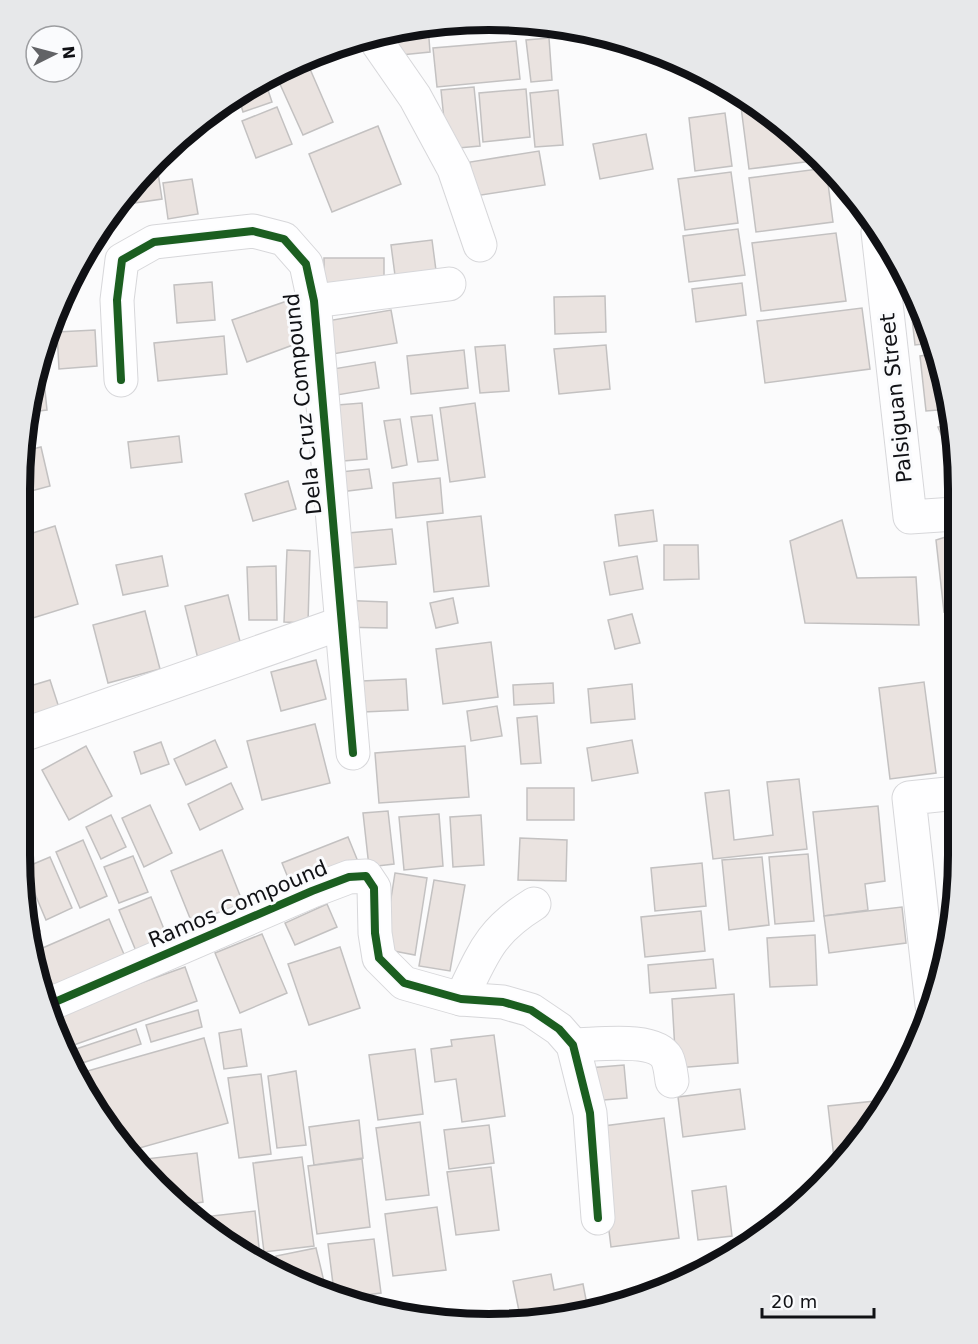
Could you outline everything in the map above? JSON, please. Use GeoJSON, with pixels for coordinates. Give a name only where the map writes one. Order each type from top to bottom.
{"type":"FeatureCollection","features":[{"type":"Feature","properties":{"kind":"street"},"geometry":{"type":"LineString","coordinates":[[378,44],[415,97],[453,169],[480,245]]}},
{"type":"Feature","properties":{"kind":"street","name":"Dela Cruz Compound"},"geometry":{"type":"LineString","coordinates":[[121,380],[117,300],[122,260],[154,242],[253,231],[284,239],[306,264],[314,301],[353,753]]}},
{"type":"Feature","properties":{"kind":"street","name":"Palsiguan Street"},"geometry":{"type":"LineString","coordinates":[[880,248],[910,518],[948,515]]}},
{"type":"Feature","properties":{"kind":"street"},"geometry":{"type":"LineString","coordinates":[[314,301],[449,284]]}},
{"type":"Feature","properties":{"kind":"street"},"geometry":{"type":"LineString","coordinates":[[30,732],[342,623]]}},
{"type":"Feature","properties":{"kind":"street"},"geometry":{"type":"LineString","coordinates":[[930,983],[909,798],[948,795]]}},
{"type":"Feature","properties":{"kind":"street","name":"Ramos Compound"},"geometry":{"type":"LineString","coordinates":[[54,1002],[312,891],[349,877],[366,876],[374,888],[375,933],[379,958],[404,983],[461,999],[503,1002],[531,1010],[559,1029],[573,1045]]}},
{"type":"Feature","properties":{"kind":"street"},"geometry":{"type":"LineString","coordinates":[[461,999],[488,942],[516,915],[534,904]]}},
{"type":"Feature","properties":{"kind":"street"},"geometry":{"type":"LineString","coordinates":[[598,1218],[590,1113],[573,1045],[634,1043],[659,1049],[667,1059],[672,1081]]}},
{"type":"Feature","properties":{"kind":"building"},"geometry":{"type":"Polygon","coordinates":[[[429,34],[430,52],[391,56],[390,41],[429,34]]]}},
{"type":"Feature","properties":{"kind":"building"},"geometry":{"type":"Polygon","coordinates":[[[549,38],[552,80],[531,82],[526,40],[549,38]]]}},
{"type":"Feature","properties":{"kind":"building"},"geometry":{"type":"Polygon","coordinates":[[[516,41],[520,79],[437,87],[433,48],[516,41]]]}},
{"type":"Feature","properties":{"kind":"building"},"geometry":{"type":"Polygon","coordinates":[[[310,69],[333,122],[303,135],[279,82],[310,69]]]}},
{"type":"Feature","properties":{"kind":"building"},"geometry":{"type":"Polygon","coordinates":[[[267,87],[272,102],[243,112],[240,103],[267,87]]]}},
{"type":"Feature","properties":{"kind":"building"},"geometry":{"type":"Polygon","coordinates":[[[474,87],[480,146],[447,149],[441,90],[474,87]]]}},
{"type":"Feature","properties":{"kind":"building"},"geometry":{"type":"Polygon","coordinates":[[[526,89],[530,137],[483,142],[479,93],[526,89]]]}},
{"type":"Feature","properties":{"kind":"building"},"geometry":{"type":"Polygon","coordinates":[[[558,90],[563,145],[535,147],[530,93],[558,90]]]}},
{"type":"Feature","properties":{"kind":"building"},"geometry":{"type":"Polygon","coordinates":[[[277,107],[292,144],[256,158],[242,121],[277,107]]]}},
{"type":"Feature","properties":{"kind":"building"},"geometry":{"type":"Polygon","coordinates":[[[741,107],[768,125],[811,161],[749,169],[741,107]]]}},
{"type":"Feature","properties":{"kind":"building"},"geometry":{"type":"Polygon","coordinates":[[[725,113],[732,166],[695,171],[689,118],[725,113]]]}},
{"type":"Feature","properties":{"kind":"building"},"geometry":{"type":"Polygon","coordinates":[[[378,126],[401,184],[332,212],[309,154],[378,126]]]}},
{"type":"Feature","properties":{"kind":"building"},"geometry":{"type":"Polygon","coordinates":[[[646,134],[653,169],[600,179],[593,144],[646,134]]]}},
{"type":"Feature","properties":{"kind":"building"},"geometry":{"type":"Polygon","coordinates":[[[539,151],[545,185],[475,196],[470,162],[539,151]]]}},
{"type":"Feature","properties":{"kind":"building"},"geometry":{"type":"Polygon","coordinates":[[[819,169],[827,179],[833,222],[756,232],[749,178],[819,169]]]}},
{"type":"Feature","properties":{"kind":"building"},"geometry":{"type":"Polygon","coordinates":[[[158,171],[162,199],[130,204],[158,171]]]}},
{"type":"Feature","properties":{"kind":"building"},"geometry":{"type":"Polygon","coordinates":[[[731,172],[738,223],[685,230],[678,179],[731,172]]]}},
{"type":"Feature","properties":{"kind":"building"},"geometry":{"type":"Polygon","coordinates":[[[192,179],[198,214],[168,219],[163,183],[192,179]]]}},
{"type":"Feature","properties":{"kind":"building"},"geometry":{"type":"Polygon","coordinates":[[[738,229],[745,275],[689,282],[683,236],[738,229]]]}},
{"type":"Feature","properties":{"kind":"building"},"geometry":{"type":"Polygon","coordinates":[[[836,233],[846,301],[761,311],[752,243],[836,233]]]}},
{"type":"Feature","properties":{"kind":"building"},"geometry":{"type":"Polygon","coordinates":[[[432,240],[437,278],[396,283],[391,245],[432,240]]]}},
{"type":"Feature","properties":{"kind":"building"},"geometry":{"type":"Polygon","coordinates":[[[324,258],[384,258],[384,290],[324,290],[324,258]]]}},
{"type":"Feature","properties":{"kind":"building"},"geometry":{"type":"Polygon","coordinates":[[[212,282],[215,320],[177,323],[174,285],[212,282]]]}},
{"type":"Feature","properties":{"kind":"building"},"geometry":{"type":"Polygon","coordinates":[[[742,283],[746,315],[696,322],[692,289],[742,283]]]}},
{"type":"Feature","properties":{"kind":"building"},"geometry":{"type":"Polygon","coordinates":[[[605,296],[606,332],[555,334],[554,297],[605,296]]]}},
{"type":"Feature","properties":{"kind":"building"},"geometry":{"type":"Polygon","coordinates":[[[287,301],[301,342],[247,362],[232,320],[287,301]]]}},
{"type":"Feature","properties":{"kind":"building"},"geometry":{"type":"Polygon","coordinates":[[[862,308],[870,369],[765,383],[757,321],[862,308]]]}},
{"type":"Feature","properties":{"kind":"building"},"geometry":{"type":"Polygon","coordinates":[[[911,308],[925,344],[915,345],[911,308]]]}},
{"type":"Feature","properties":{"kind":"building"},"geometry":{"type":"Polygon","coordinates":[[[391,310],[397,343],[327,355],[321,322],[391,310]]]}},
{"type":"Feature","properties":{"kind":"building"},"geometry":{"type":"Polygon","coordinates":[[[95,330],[97,366],[59,369],[58,332],[95,330]]]}},
{"type":"Feature","properties":{"kind":"building"},"geometry":{"type":"Polygon","coordinates":[[[224,336],[227,374],[158,381],[154,343],[224,336]]]}},
{"type":"Feature","properties":{"kind":"building"},"geometry":{"type":"Polygon","coordinates":[[[505,345],[509,391],[480,393],[475,347],[505,345]]]}},
{"type":"Feature","properties":{"kind":"building"},"geometry":{"type":"Polygon","coordinates":[[[606,345],[610,389],[559,394],[554,349],[606,345]]]}},
{"type":"Feature","properties":{"kind":"building"},"geometry":{"type":"Polygon","coordinates":[[[464,350],[468,388],[411,394],[407,356],[464,350]]]}},
{"type":"Feature","properties":{"kind":"building"},"geometry":{"type":"Polygon","coordinates":[[[928,355],[941,410],[926,411],[920,356],[928,355]]]}},
{"type":"Feature","properties":{"kind":"building"},"geometry":{"type":"Polygon","coordinates":[[[375,362],[379,388],[325,397],[321,371],[375,362]]]}},
{"type":"Feature","properties":{"kind":"building"},"geometry":{"type":"Polygon","coordinates":[[[44,379],[47,410],[37,411],[44,379]]]}},
{"type":"Feature","properties":{"kind":"building"},"geometry":{"type":"Polygon","coordinates":[[[362,403],[367,459],[331,462],[325,406],[362,403]]]}},
{"type":"Feature","properties":{"kind":"building"},"geometry":{"type":"Polygon","coordinates":[[[475,403],[485,477],[450,482],[440,408],[475,403]]]}},
{"type":"Feature","properties":{"kind":"building"},"geometry":{"type":"Polygon","coordinates":[[[432,415],[438,460],[418,462],[411,417],[432,415]]]}},
{"type":"Feature","properties":{"kind":"building"},"geometry":{"type":"Polygon","coordinates":[[[400,419],[407,465],[392,468],[384,421],[400,419]]]}},
{"type":"Feature","properties":{"kind":"building"},"geometry":{"type":"Polygon","coordinates":[[[943,426],[946,445],[938,427],[943,426]]]}},
{"type":"Feature","properties":{"kind":"building"},"geometry":{"type":"Polygon","coordinates":[[[179,436],[182,462],[131,468],[128,442],[179,436]]]}},
{"type":"Feature","properties":{"kind":"building"},"geometry":{"type":"Polygon","coordinates":[[[41,447],[50,486],[30,491],[31,459],[32,449],[41,447]]]}},
{"type":"Feature","properties":{"kind":"building"},"geometry":{"type":"Polygon","coordinates":[[[369,469],[372,488],[324,494],[321,474],[369,469]]]}},
{"type":"Feature","properties":{"kind":"building"},"geometry":{"type":"Polygon","coordinates":[[[440,478],[443,513],[396,518],[393,483],[440,478]]]}},
{"type":"Feature","properties":{"kind":"building"},"geometry":{"type":"Polygon","coordinates":[[[288,481],[296,509],[253,521],[245,494],[288,481]]]}},
{"type":"Feature","properties":{"kind":"building"},"geometry":{"type":"Polygon","coordinates":[[[653,510],[657,541],[619,546],[615,515],[653,510]]]}},
{"type":"Feature","properties":{"kind":"building"},"geometry":{"type":"Polygon","coordinates":[[[481,516],[489,586],[434,592],[427,522],[481,516]]]}},
{"type":"Feature","properties":{"kind":"building"},"geometry":{"type":"Polygon","coordinates":[[[842,520],[857,578],[916,577],[919,625],[805,623],[790,541],[842,520]]]}},
{"type":"Feature","properties":{"kind":"building"},"geometry":{"type":"Polygon","coordinates":[[[55,526],[78,604],[30,619],[30,534],[55,526]]]}},
{"type":"Feature","properties":{"kind":"building"},"geometry":{"type":"Polygon","coordinates":[[[392,529],[396,564],[340,569],[337,534],[392,529]]]}},
{"type":"Feature","properties":{"kind":"building"},"geometry":{"type":"Polygon","coordinates":[[[948,536],[948,611],[944,612],[936,540],[948,536]]]}},
{"type":"Feature","properties":{"kind":"building"},"geometry":{"type":"Polygon","coordinates":[[[664,545],[698,545],[699,579],[664,580],[664,545]]]}},
{"type":"Feature","properties":{"kind":"building"},"geometry":{"type":"Polygon","coordinates":[[[287,550],[310,551],[308,623],[284,622],[287,550]]]}},
{"type":"Feature","properties":{"kind":"building"},"geometry":{"type":"Polygon","coordinates":[[[162,556],[168,586],[123,595],[116,565],[162,556]]]}},
{"type":"Feature","properties":{"kind":"building"},"geometry":{"type":"Polygon","coordinates":[[[637,556],[643,589],[610,595],[604,562],[637,556]]]}},
{"type":"Feature","properties":{"kind":"building"},"geometry":{"type":"Polygon","coordinates":[[[276,566],[277,620],[249,620],[247,567],[276,566]]]}},
{"type":"Feature","properties":{"kind":"building"},"geometry":{"type":"Polygon","coordinates":[[[228,595],[243,653],[199,663],[185,606],[228,595]]]}},
{"type":"Feature","properties":{"kind":"building"},"geometry":{"type":"Polygon","coordinates":[[[453,598],[458,623],[436,628],[430,603],[453,598]]]}},
{"type":"Feature","properties":{"kind":"building"},"geometry":{"type":"Polygon","coordinates":[[[335,600],[387,602],[387,628],[335,627],[335,600]]]}},
{"type":"Feature","properties":{"kind":"building"},"geometry":{"type":"Polygon","coordinates":[[[145,611],[160,669],[108,683],[93,625],[145,611]]]}},
{"type":"Feature","properties":{"kind":"building"},"geometry":{"type":"Polygon","coordinates":[[[632,614],[640,643],[615,649],[608,620],[632,614]]]}},
{"type":"Feature","properties":{"kind":"building"},"geometry":{"type":"Polygon","coordinates":[[[491,642],[498,697],[443,704],[436,649],[491,642]]]}},
{"type":"Feature","properties":{"kind":"building"},"geometry":{"type":"Polygon","coordinates":[[[316,660],[326,699],[281,711],[271,672],[316,660]]]}},
{"type":"Feature","properties":{"kind":"building"},"geometry":{"type":"Polygon","coordinates":[[[406,679],[408,710],[340,713],[339,682],[406,679]]]}},
{"type":"Feature","properties":{"kind":"building"},"geometry":{"type":"Polygon","coordinates":[[[50,680],[62,717],[30,727],[30,686],[50,680]]]}},
{"type":"Feature","properties":{"kind":"building"},"geometry":{"type":"Polygon","coordinates":[[[924,682],[936,773],[890,779],[879,688],[924,682]]]}},
{"type":"Feature","properties":{"kind":"building"},"geometry":{"type":"Polygon","coordinates":[[[553,683],[554,703],[514,705],[513,685],[553,683]]]}},
{"type":"Feature","properties":{"kind":"building"},"geometry":{"type":"Polygon","coordinates":[[[632,684],[635,719],[591,723],[588,689],[632,684]]]}},
{"type":"Feature","properties":{"kind":"building"},"geometry":{"type":"Polygon","coordinates":[[[497,706],[502,736],[471,741],[467,711],[497,706]]]}},
{"type":"Feature","properties":{"kind":"building"},"geometry":{"type":"Polygon","coordinates":[[[537,716],[541,763],[521,764],[517,718],[537,716]]]}},
{"type":"Feature","properties":{"kind":"building"},"geometry":{"type":"Polygon","coordinates":[[[315,724],[330,783],[262,800],[247,741],[315,724]]]}},
{"type":"Feature","properties":{"kind":"building"},"geometry":{"type":"Polygon","coordinates":[[[215,740],[227,767],[186,785],[174,759],[215,740]]]}},
{"type":"Feature","properties":{"kind":"building"},"geometry":{"type":"Polygon","coordinates":[[[632,740],[638,773],[592,781],[587,748],[632,740]]]}},
{"type":"Feature","properties":{"kind":"building"},"geometry":{"type":"Polygon","coordinates":[[[161,742],[169,764],[141,774],[134,752],[161,742]]]}},
{"type":"Feature","properties":{"kind":"building"},"geometry":{"type":"Polygon","coordinates":[[[86,746],[112,796],[69,820],[42,770],[86,746]]]}},
{"type":"Feature","properties":{"kind":"building"},"geometry":{"type":"Polygon","coordinates":[[[465,746],[469,797],[379,803],[375,753],[465,746]]]}},
{"type":"Feature","properties":{"kind":"building"},"geometry":{"type":"Polygon","coordinates":[[[799,779],[807,849],[713,859],[705,793],[729,790],[734,840],[773,835],[767,782],[799,779]]]}},
{"type":"Feature","properties":{"kind":"building"},"geometry":{"type":"Polygon","coordinates":[[[231,783],[243,809],[200,830],[188,804],[231,783]]]}},
{"type":"Feature","properties":{"kind":"building"},"geometry":{"type":"Polygon","coordinates":[[[527,788],[574,788],[574,820],[527,820],[527,788]]]}},
{"type":"Feature","properties":{"kind":"building"},"geometry":{"type":"Polygon","coordinates":[[[150,805],[172,853],[144,867],[122,818],[150,805]]]}},
{"type":"Feature","properties":{"kind":"building"},"geometry":{"type":"Polygon","coordinates":[[[878,806],[885,881],[865,884],[868,910],[824,916],[813,812],[878,806]]]}},
{"type":"Feature","properties":{"kind":"building"},"geometry":{"type":"Polygon","coordinates":[[[388,811],[394,864],[369,867],[363,813],[388,811]]]}},
{"type":"Feature","properties":{"kind":"building"},"geometry":{"type":"Polygon","coordinates":[[[439,814],[443,866],[404,870],[399,817],[439,814]]]}},
{"type":"Feature","properties":{"kind":"building"},"geometry":{"type":"Polygon","coordinates":[[[111,815],[126,847],[101,859],[86,827],[111,815]]]}},
{"type":"Feature","properties":{"kind":"building"},"geometry":{"type":"Polygon","coordinates":[[[481,815],[484,865],[453,867],[450,817],[481,815]]]}},
{"type":"Feature","properties":{"kind":"building"},"geometry":{"type":"Polygon","coordinates":[[[348,837],[359,864],[293,890],[282,863],[348,837]]]}},
{"type":"Feature","properties":{"kind":"building"},"geometry":{"type":"Polygon","coordinates":[[[520,838],[567,840],[566,881],[518,880],[520,838]]]}},
{"type":"Feature","properties":{"kind":"building"},"geometry":{"type":"Polygon","coordinates":[[[83,840],[107,896],[80,908],[56,852],[83,840]]]}},
{"type":"Feature","properties":{"kind":"building"},"geometry":{"type":"Polygon","coordinates":[[[222,850],[243,903],[192,923],[171,871],[222,850]]]}},
{"type":"Feature","properties":{"kind":"building"},"geometry":{"type":"Polygon","coordinates":[[[808,854],[814,921],[775,924],[769,857],[808,854]]]}},
{"type":"Feature","properties":{"kind":"building"},"geometry":{"type":"Polygon","coordinates":[[[133,856],[148,892],[119,903],[104,867],[133,856]]]}},
{"type":"Feature","properties":{"kind":"building"},"geometry":{"type":"Polygon","coordinates":[[[50,857],[72,908],[46,920],[31,885],[30,865],[50,857]]]}},
{"type":"Feature","properties":{"kind":"building"},"geometry":{"type":"Polygon","coordinates":[[[762,857],[769,925],[729,930],[722,860],[762,857]]]}},
{"type":"Feature","properties":{"kind":"building"},"geometry":{"type":"Polygon","coordinates":[[[702,863],[706,906],[655,911],[651,868],[702,863]]]}},
{"type":"Feature","properties":{"kind":"building"},"geometry":{"type":"Polygon","coordinates":[[[395,873],[427,878],[415,955],[383,949],[395,873]]]}},
{"type":"Feature","properties":{"kind":"building"},"geometry":{"type":"Polygon","coordinates":[[[434,880],[465,885],[450,971],[419,966],[434,880]]]}},
{"type":"Feature","properties":{"kind":"building"},"geometry":{"type":"Polygon","coordinates":[[[151,897],[168,939],[136,951],[119,910],[151,897]]]}},
{"type":"Feature","properties":{"kind":"building"},"geometry":{"type":"Polygon","coordinates":[[[327,904],[337,927],[295,945],[285,923],[327,904]]]}},
{"type":"Feature","properties":{"kind":"building"},"geometry":{"type":"Polygon","coordinates":[[[902,907],[906,943],[829,953],[824,916],[902,907]]]}},
{"type":"Feature","properties":{"kind":"building"},"geometry":{"type":"Polygon","coordinates":[[[701,911],[705,951],[645,957],[641,917],[701,911]]]}},
{"type":"Feature","properties":{"kind":"building"},"geometry":{"type":"Polygon","coordinates":[[[34,917],[40,931],[37,932],[34,917]]]}},
{"type":"Feature","properties":{"kind":"building"},"geometry":{"type":"Polygon","coordinates":[[[109,919],[126,959],[55,990],[40,949],[109,919]]]}},
{"type":"Feature","properties":{"kind":"building"},"geometry":{"type":"Polygon","coordinates":[[[262,934],[287,993],[240,1013],[215,953],[262,934]]]}},
{"type":"Feature","properties":{"kind":"building"},"geometry":{"type":"Polygon","coordinates":[[[815,935],[817,985],[770,987],[767,938],[815,935]]]}},
{"type":"Feature","properties":{"kind":"building"},"geometry":{"type":"Polygon","coordinates":[[[340,947],[360,1008],[309,1025],[288,964],[340,947]]]}},
{"type":"Feature","properties":{"kind":"building"},"geometry":{"type":"Polygon","coordinates":[[[713,959],[716,988],[650,993],[648,965],[713,959]]]}},
{"type":"Feature","properties":{"kind":"building"},"geometry":{"type":"Polygon","coordinates":[[[185,967],[197,1001],[72,1046],[59,1012],[185,967]]]}},
{"type":"Feature","properties":{"kind":"building"},"geometry":{"type":"Polygon","coordinates":[[[734,994],[738,1063],[676,1068],[672,999],[734,994]]]}},
{"type":"Feature","properties":{"kind":"building"},"geometry":{"type":"Polygon","coordinates":[[[198,1010],[202,1027],[151,1042],[146,1025],[198,1010]]]}},
{"type":"Feature","properties":{"kind":"building"},"geometry":{"type":"Polygon","coordinates":[[[136,1029],[141,1044],[80,1064],[73,1050],[136,1029]]]}},
{"type":"Feature","properties":{"kind":"building"},"geometry":{"type":"Polygon","coordinates":[[[241,1029],[247,1066],[224,1069],[219,1033],[241,1029]]]}},
{"type":"Feature","properties":{"kind":"building"},"geometry":{"type":"Polygon","coordinates":[[[494,1035],[505,1116],[462,1122],[456,1079],[435,1082],[431,1049],[452,1046],[451,1040],[494,1035]]]}},
{"type":"Feature","properties":{"kind":"building"},"geometry":{"type":"Polygon","coordinates":[[[204,1038],[228,1123],[137,1149],[107,1110],[84,1072],[204,1038]]]}},
{"type":"Feature","properties":{"kind":"building"},"geometry":{"type":"Polygon","coordinates":[[[415,1049],[423,1114],[378,1120],[369,1055],[415,1049]]]}},
{"type":"Feature","properties":{"kind":"building"},"geometry":{"type":"Polygon","coordinates":[[[624,1065],[627,1098],[592,1101],[588,1068],[624,1065]]]}},
{"type":"Feature","properties":{"kind":"building"},"geometry":{"type":"Polygon","coordinates":[[[296,1071],[306,1145],[277,1148],[268,1076],[296,1071]]]}},
{"type":"Feature","properties":{"kind":"building"},"geometry":{"type":"Polygon","coordinates":[[[261,1074],[271,1154],[239,1158],[228,1078],[261,1074]]]}},
{"type":"Feature","properties":{"kind":"building"},"geometry":{"type":"Polygon","coordinates":[[[740,1089],[745,1129],[683,1137],[678,1097],[740,1089]]]}},
{"type":"Feature","properties":{"kind":"building"},"geometry":{"type":"Polygon","coordinates":[[[877,1101],[834,1158],[828,1106],[877,1101]]]}},
{"type":"Feature","properties":{"kind":"building"},"geometry":{"type":"Polygon","coordinates":[[[664,1118],[679,1238],[611,1247],[596,1127],[664,1118]]]}},
{"type":"Feature","properties":{"kind":"building"},"geometry":{"type":"Polygon","coordinates":[[[359,1120],[363,1158],[314,1165],[309,1127],[359,1120]]]}},
{"type":"Feature","properties":{"kind":"building"},"geometry":{"type":"Polygon","coordinates":[[[420,1122],[429,1195],[386,1200],[376,1128],[420,1122]]]}},
{"type":"Feature","properties":{"kind":"building"},"geometry":{"type":"Polygon","coordinates":[[[489,1125],[494,1163],[449,1169],[444,1130],[489,1125]]]}},
{"type":"Feature","properties":{"kind":"building"},"geometry":{"type":"Polygon","coordinates":[[[197,1153],[203,1202],[191,1204],[145,1159],[197,1153]]]}},
{"type":"Feature","properties":{"kind":"building"},"geometry":{"type":"Polygon","coordinates":[[[302,1157],[314,1246],[264,1252],[253,1163],[302,1157]]]}},
{"type":"Feature","properties":{"kind":"building"},"geometry":{"type":"Polygon","coordinates":[[[362,1159],[370,1227],[317,1234],[308,1166],[362,1159]]]}},
{"type":"Feature","properties":{"kind":"building"},"geometry":{"type":"Polygon","coordinates":[[[491,1167],[499,1230],[456,1235],[447,1172],[491,1167]]]}},
{"type":"Feature","properties":{"kind":"building"},"geometry":{"type":"Polygon","coordinates":[[[726,1186],[732,1236],[698,1240],[692,1191],[726,1186]]]}},
{"type":"Feature","properties":{"kind":"building"},"geometry":{"type":"Polygon","coordinates":[[[437,1207],[446,1270],[393,1276],[385,1214],[437,1207]]]}},
{"type":"Feature","properties":{"kind":"building"},"geometry":{"type":"Polygon","coordinates":[[[255,1211],[260,1253],[234,1237],[207,1217],[255,1211]]]}},
{"type":"Feature","properties":{"kind":"building"},"geometry":{"type":"Polygon","coordinates":[[[374,1239],[381,1293],[361,1296],[333,1287],[328,1244],[374,1239]]]}},
{"type":"Feature","properties":{"kind":"building"},"geometry":{"type":"Polygon","coordinates":[[[316,1248],[324,1283],[277,1263],[276,1256],[316,1248]]]}},
{"type":"Feature","properties":{"kind":"building"},"geometry":{"type":"Polygon","coordinates":[[[551,1274],[554,1290],[583,1284],[587,1303],[519,1313],[513,1281],[551,1274]]]}},
{"type":"Feature","properties":{"kind":"cycle path"},"geometry":{"type":"LineString","coordinates":[[121,380],[117,300],[122,260],[154,242],[253,231],[284,239],[306,264],[314,301],[353,753]]}},
{"type":"Feature","properties":{"kind":"cycle path"},"geometry":{"type":"LineString","coordinates":[[54,1002],[312,891],[349,877],[366,876],[374,888],[375,933],[379,958],[404,983],[461,999],[503,1002],[531,1010],[559,1029],[573,1045],[590,1113],[598,1218]]}}]}
